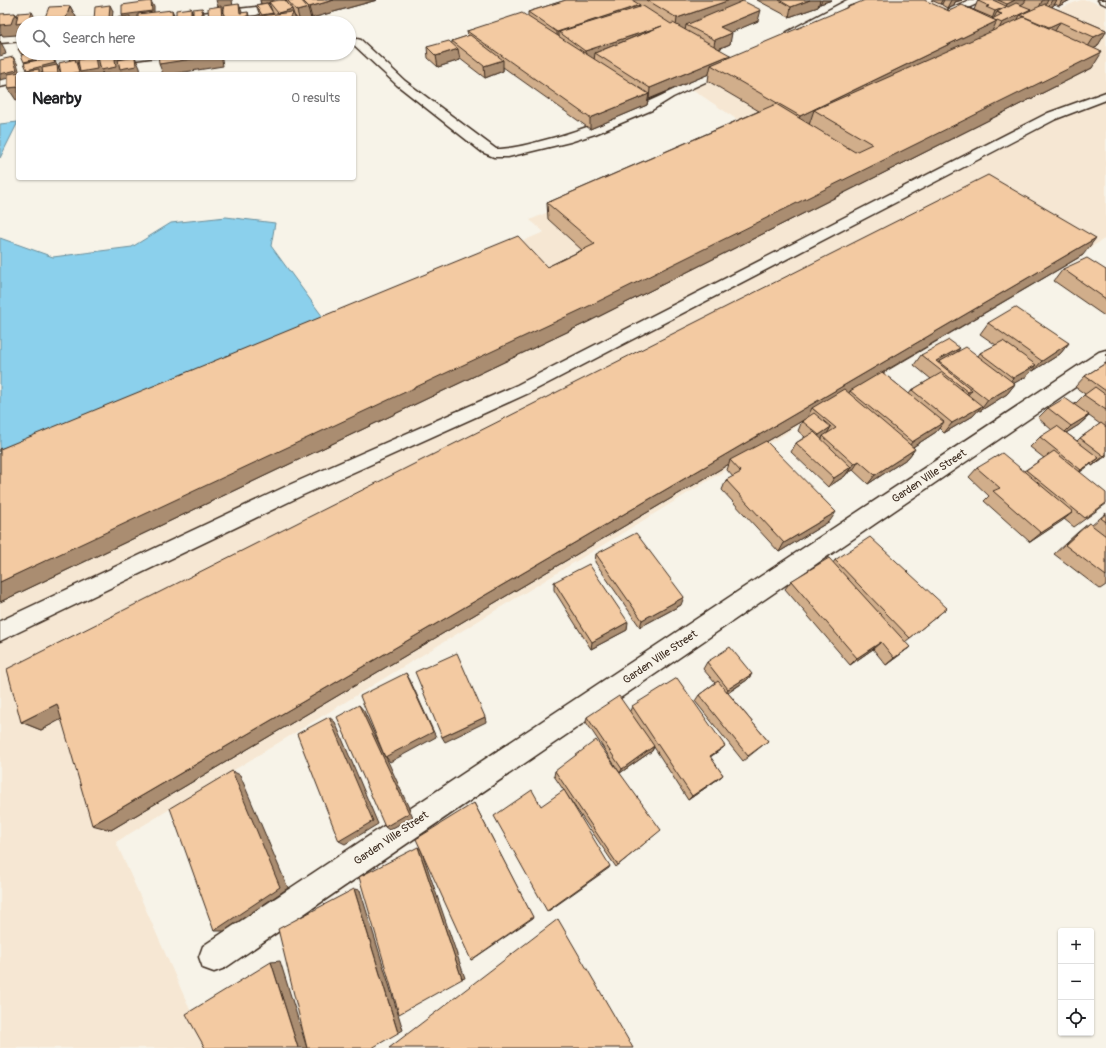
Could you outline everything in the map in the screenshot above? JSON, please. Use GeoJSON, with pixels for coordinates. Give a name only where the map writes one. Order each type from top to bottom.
{"type":"FeatureCollection","features":[{"type":"Feature","properties":{"kind":"street"},"geometry":{"type":"LineString","coordinates":[[210,16],[256,11],[298,0]]}},
{"type":"Feature","properties":{"kind":"street"},"geometry":{"type":"LineString","coordinates":[[256,11],[256,16]]}},
{"type":"Feature","properties":{"kind":"street"},"geometry":{"type":"LineString","coordinates":[[0,40],[16,38]]}},
{"type":"Feature","properties":{"kind":"street"},"geometry":{"type":"LineString","coordinates":[[53,72],[112,60]]}},
{"type":"Feature","properties":{"kind":"street"},"geometry":{"type":"LineString","coordinates":[[0,83],[16,79]]}},
{"type":"Feature","properties":{"kind":"street","name":"Garden Ville Street"},"geometry":{"type":"LineString","coordinates":[[214,957],[1106,357]]}},
{"type":"Feature","properties":{"kind":"lane"},"geometry":{"type":"LineString","coordinates":[[777,41],[847,3],[860,0]]}},
{"type":"Feature","properties":{"kind":"lane"},"geometry":{"type":"LineString","coordinates":[[953,11],[977,0]]}},
{"type":"Feature","properties":{"kind":"lane"},"geometry":{"type":"LineString","coordinates":[[357,42],[401,83],[486,149],[494,153],[508,153],[566,139],[591,131],[648,107],[668,95],[712,76],[743,60]]}},
{"type":"Feature","properties":{"kind":"lane"},"geometry":{"type":"LineString","coordinates":[[0,632],[76,593],[296,490],[523,389],[1052,116],[1106,96]]}},
{"type":"Feature","properties":{"kind":"shaded area"},"geometry":{"type":"Polygon","coordinates":[[[870,0],[968,0],[948,9],[952,19],[1035,18],[1081,0],[1088,0],[1106,7],[1106,238],[116,842],[207,1048],[0,1048],[0,455],[328,324],[544,232],[530,220],[745,125],[692,89],[870,0]]]}},
{"type":"Feature","properties":{"kind":"water"},"geometry":{"type":"Polygon","coordinates":[[[16,122],[16,126],[0,158],[0,124],[16,122]]]}},
{"type":"Feature","properties":{"kind":"water"},"geometry":{"type":"Polygon","coordinates":[[[226,217],[275,223],[271,246],[328,324],[0,455],[0,238],[53,257],[132,247],[171,223],[226,217]]]}},
{"type":"Feature","properties":{"kind":"building"},"geometry":{"type":"Polygon","coordinates":[[[285,0],[292,9],[278,13],[269,2],[285,0]]]}},
{"type":"Feature","properties":{"kind":"building"},"geometry":{"type":"Polygon","coordinates":[[[287,0],[301,0],[308,8],[297,11],[287,0]]]}},
{"type":"Feature","properties":{"kind":"building"},"geometry":{"type":"Polygon","coordinates":[[[302,0],[334,0],[309,7],[302,0]]]}},
{"type":"Feature","properties":{"kind":"building"},"geometry":{"type":"Polygon","coordinates":[[[566,0],[632,0],[640,5],[557,32],[528,12],[566,0]]]}},
{"type":"Feature","properties":{"kind":"building"},"geometry":{"type":"Polygon","coordinates":[[[647,0],[730,0],[677,18],[647,0]]]}},
{"type":"Feature","properties":{"kind":"building"},"geometry":{"type":"Polygon","coordinates":[[[779,0],[810,0],[791,7],[779,0]]]}},
{"type":"Feature","properties":{"kind":"building"},"geometry":{"type":"Polygon","coordinates":[[[865,0],[924,0],[949,11],[962,5],[997,21],[800,116],[711,65],[865,0]]]}},
{"type":"Feature","properties":{"kind":"building"},"geometry":{"type":"Polygon","coordinates":[[[993,0],[1008,7],[1016,3],[1031,9],[1002,23],[992,19],[1002,14],[997,12],[1006,7],[995,11],[986,7],[989,6],[978,1],[993,0]]]}},
{"type":"Feature","properties":{"kind":"building"},"geometry":{"type":"Polygon","coordinates":[[[998,0],[1015,0],[1007,4],[998,0]]]}},
{"type":"Feature","properties":{"kind":"building"},"geometry":{"type":"Polygon","coordinates":[[[151,1],[152,11],[122,15],[122,5],[151,1]]]}},
{"type":"Feature","properties":{"kind":"building"},"geometry":{"type":"Polygon","coordinates":[[[743,1],[761,10],[720,27],[732,33],[715,40],[686,25],[743,1]]]}},
{"type":"Feature","properties":{"kind":"building"},"geometry":{"type":"Polygon","coordinates":[[[267,3],[273,13],[262,15],[256,5],[267,3]]]}},
{"type":"Feature","properties":{"kind":"building"},"geometry":{"type":"Polygon","coordinates":[[[239,4],[240,13],[248,12],[248,16],[224,16],[224,6],[239,4]]]}},
{"type":"Feature","properties":{"kind":"building"},"geometry":{"type":"Polygon","coordinates":[[[1045,4],[1106,31],[1094,37],[1060,22],[1049,27],[1020,15],[1045,4]]]}},
{"type":"Feature","properties":{"kind":"building"},"geometry":{"type":"Polygon","coordinates":[[[110,5],[109,16],[94,16],[95,7],[110,5]]]}},
{"type":"Feature","properties":{"kind":"building"},"geometry":{"type":"Polygon","coordinates":[[[70,6],[67,16],[46,16],[49,7],[70,6]]]}},
{"type":"Feature","properties":{"kind":"building"},"geometry":{"type":"Polygon","coordinates":[[[221,6],[222,16],[209,16],[208,8],[221,6]]]}},
{"type":"Feature","properties":{"kind":"building"},"geometry":{"type":"Polygon","coordinates":[[[643,6],[671,24],[673,23],[730,55],[650,88],[595,53],[662,26],[585,51],[559,32],[643,6]]]}},
{"type":"Feature","properties":{"kind":"building"},"geometry":{"type":"Polygon","coordinates":[[[967,7],[993,18],[992,19],[967,7]]]}},
{"type":"Feature","properties":{"kind":"building"},"geometry":{"type":"Polygon","coordinates":[[[191,8],[191,16],[176,16],[176,10],[191,8]]]}},
{"type":"Feature","properties":{"kind":"building"},"geometry":{"type":"Polygon","coordinates":[[[202,8],[202,16],[193,16],[193,9],[202,8]]]}},
{"type":"Feature","properties":{"kind":"building"},"geometry":{"type":"Polygon","coordinates":[[[172,10],[172,16],[138,16],[138,14],[172,10]]]}},
{"type":"Feature","properties":{"kind":"building"},"geometry":{"type":"Polygon","coordinates":[[[32,12],[31,16],[17,16],[18,13],[32,12]]]}},
{"type":"Feature","properties":{"kind":"building"},"geometry":{"type":"Polygon","coordinates":[[[292,12],[293,15],[290,16],[261,16],[292,12]]]}},
{"type":"Feature","properties":{"kind":"building"},"geometry":{"type":"Polygon","coordinates":[[[15,13],[11,24],[0,25],[0,14],[15,13]]]}},
{"type":"Feature","properties":{"kind":"building"},"geometry":{"type":"Polygon","coordinates":[[[522,13],[649,94],[590,118],[467,31],[522,13]]]}},
{"type":"Feature","properties":{"kind":"building"},"geometry":{"type":"Polygon","coordinates":[[[1024,17],[1102,52],[589,306],[0,582],[0,449],[518,236],[547,267],[595,244],[547,203],[776,104],[855,152],[872,144],[814,110],[1024,17]]]}},
{"type":"Feature","properties":{"kind":"building"},"geometry":{"type":"Polygon","coordinates":[[[470,35],[503,60],[484,66],[452,41],[470,35]]]}},
{"type":"Feature","properties":{"kind":"building"},"geometry":{"type":"Polygon","coordinates":[[[449,41],[458,49],[436,56],[427,47],[449,41]]]}},
{"type":"Feature","properties":{"kind":"building"},"geometry":{"type":"Polygon","coordinates":[[[13,57],[17,70],[0,74],[0,60],[13,57]]]}},
{"type":"Feature","properties":{"kind":"building"},"geometry":{"type":"Polygon","coordinates":[[[38,60],[54,60],[55,63],[27,70],[24,63],[38,60]]]}},
{"type":"Feature","properties":{"kind":"building"},"geometry":{"type":"Polygon","coordinates":[[[75,60],[79,72],[61,72],[59,63],[75,60]]]}},
{"type":"Feature","properties":{"kind":"building"},"geometry":{"type":"Polygon","coordinates":[[[78,60],[96,60],[97,69],[80,72],[78,60]]]}},
{"type":"Feature","properties":{"kind":"building"},"geometry":{"type":"Polygon","coordinates":[[[99,60],[115,60],[116,67],[101,70],[99,60]]]}},
{"type":"Feature","properties":{"kind":"building"},"geometry":{"type":"Polygon","coordinates":[[[118,60],[135,60],[136,66],[120,69],[118,60]]]}},
{"type":"Feature","properties":{"kind":"building"},"geometry":{"type":"Polygon","coordinates":[[[159,60],[186,60],[159,64],[159,60]]]}},
{"type":"Feature","properties":{"kind":"building"},"geometry":{"type":"Polygon","coordinates":[[[57,65],[58,72],[43,72],[42,68],[57,65]]]}},
{"type":"Feature","properties":{"kind":"building"},"geometry":{"type":"Polygon","coordinates":[[[39,69],[39,72],[20,72],[39,69]]]}},
{"type":"Feature","properties":{"kind":"building"},"geometry":{"type":"Polygon","coordinates":[[[16,73],[16,87],[8,88],[8,74],[16,73]]]}},
{"type":"Feature","properties":{"kind":"building"},"geometry":{"type":"Polygon","coordinates":[[[988,175],[1096,238],[92,825],[57,704],[21,722],[7,669],[988,175]]]}},
{"type":"Feature","properties":{"kind":"building"},"geometry":{"type":"Polygon","coordinates":[[[1087,258],[1106,270],[1106,299],[1063,269],[1087,258]]]}},
{"type":"Feature","properties":{"kind":"building"},"geometry":{"type":"Polygon","coordinates":[[[1015,307],[1069,343],[1042,361],[988,323],[1015,307]]]}},
{"type":"Feature","properties":{"kind":"building"},"geometry":{"type":"Polygon","coordinates":[[[949,340],[960,348],[936,361],[972,390],[968,392],[921,355],[949,340]]]}},
{"type":"Feature","properties":{"kind":"building"},"geometry":{"type":"Polygon","coordinates":[[[1003,341],[1036,365],[1013,378],[980,353],[1003,341]]]}},
{"type":"Feature","properties":{"kind":"building"},"geometry":{"type":"Polygon","coordinates":[[[966,347],[1015,384],[988,400],[939,362],[966,347]]]}},
{"type":"Feature","properties":{"kind":"building"},"geometry":{"type":"Polygon","coordinates":[[[1106,363],[1106,391],[1085,376],[1106,363]]]}},
{"type":"Feature","properties":{"kind":"building"},"geometry":{"type":"Polygon","coordinates":[[[882,372],[944,422],[912,442],[850,391],[882,372]]]}},
{"type":"Feature","properties":{"kind":"building"},"geometry":{"type":"Polygon","coordinates":[[[941,373],[982,406],[952,423],[912,390],[941,373]]]}},
{"type":"Feature","properties":{"kind":"building"},"geometry":{"type":"Polygon","coordinates":[[[1095,387],[1106,395],[1106,410],[1084,395],[1095,387]]]}},
{"type":"Feature","properties":{"kind":"building"},"geometry":{"type":"Polygon","coordinates":[[[844,389],[915,449],[875,475],[859,461],[854,464],[823,436],[836,428],[812,408],[844,389]]]}},
{"type":"Feature","properties":{"kind":"building"},"geometry":{"type":"Polygon","coordinates":[[[1065,398],[1089,415],[1071,426],[1048,408],[1065,398]]]}},
{"type":"Feature","properties":{"kind":"building"},"geometry":{"type":"Polygon","coordinates":[[[814,413],[831,427],[819,435],[802,421],[814,413]]]}},
{"type":"Feature","properties":{"kind":"building"},"geometry":{"type":"Polygon","coordinates":[[[1101,423],[1106,427],[1106,454],[1104,456],[1080,438],[1101,423]]]}},
{"type":"Feature","properties":{"kind":"building"},"geometry":{"type":"Polygon","coordinates":[[[1057,426],[1099,458],[1081,470],[1040,437],[1057,426]]]}},
{"type":"Feature","properties":{"kind":"building"},"geometry":{"type":"Polygon","coordinates":[[[814,432],[851,467],[834,478],[796,443],[814,432]]]}},
{"type":"Feature","properties":{"kind":"building"},"geometry":{"type":"Polygon","coordinates":[[[766,441],[836,512],[784,543],[726,480],[741,472],[730,460],[766,441]]]}},
{"type":"Feature","properties":{"kind":"building"},"geometry":{"type":"Polygon","coordinates":[[[1054,451],[1106,493],[1106,503],[1085,518],[1026,470],[1054,451]]]}},
{"type":"Feature","properties":{"kind":"building"},"geometry":{"type":"Polygon","coordinates":[[[1002,453],[1073,512],[1041,533],[993,491],[1000,488],[977,468],[1002,453]]]}},
{"type":"Feature","properties":{"kind":"building"},"geometry":{"type":"Polygon","coordinates":[[[1106,514],[1106,522],[1101,518],[1106,514]]]}},
{"type":"Feature","properties":{"kind":"building"},"geometry":{"type":"Polygon","coordinates":[[[1089,523],[1106,536],[1106,576],[1065,545],[1089,523]]]}},
{"type":"Feature","properties":{"kind":"building"},"geometry":{"type":"Polygon","coordinates":[[[636,533],[684,597],[642,620],[596,554],[636,533]]]}},
{"type":"Feature","properties":{"kind":"building"},"geometry":{"type":"Polygon","coordinates":[[[870,537],[947,608],[910,638],[835,560],[870,537]]]}},
{"type":"Feature","properties":{"kind":"building"},"geometry":{"type":"Polygon","coordinates":[[[829,558],[910,647],[894,658],[881,642],[857,658],[791,581],[829,558]]]}},
{"type":"Feature","properties":{"kind":"building"},"geometry":{"type":"Polygon","coordinates":[[[589,564],[628,622],[592,642],[554,582],[589,564]]]}},
{"type":"Feature","properties":{"kind":"building"},"geometry":{"type":"Polygon","coordinates":[[[730,647],[752,674],[728,689],[707,662],[730,647]]]}},
{"type":"Feature","properties":{"kind":"building"},"geometry":{"type":"Polygon","coordinates":[[[457,653],[485,717],[442,737],[415,672],[457,653]]]}},
{"type":"Feature","properties":{"kind":"building"},"geometry":{"type":"Polygon","coordinates":[[[406,673],[433,732],[385,757],[360,696],[406,673]]]}},
{"type":"Feature","properties":{"kind":"building"},"geometry":{"type":"Polygon","coordinates":[[[677,678],[725,746],[710,756],[723,775],[692,796],[632,706],[677,678]]]}},
{"type":"Feature","properties":{"kind":"building"},"geometry":{"type":"Polygon","coordinates":[[[718,681],[768,741],[748,756],[699,695],[718,681]]]}},
{"type":"Feature","properties":{"kind":"building"},"geometry":{"type":"Polygon","coordinates":[[[619,696],[654,746],[622,769],[587,717],[619,696]]]}},
{"type":"Feature","properties":{"kind":"building"},"geometry":{"type":"Polygon","coordinates":[[[359,705],[409,813],[385,827],[337,717],[359,705]]]}},
{"type":"Feature","properties":{"kind":"building"},"geometry":{"type":"Polygon","coordinates":[[[329,717],[373,821],[339,841],[297,734],[329,717]]]}},
{"type":"Feature","properties":{"kind":"building"},"geometry":{"type":"Polygon","coordinates":[[[596,740],[661,830],[618,865],[555,771],[596,740]]]}},
{"type":"Feature","properties":{"kind":"building"},"geometry":{"type":"Polygon","coordinates":[[[232,771],[280,887],[214,931],[170,808],[232,771]]]}},
{"type":"Feature","properties":{"kind":"building"},"geometry":{"type":"Polygon","coordinates":[[[532,790],[541,806],[564,790],[610,866],[547,911],[494,816],[532,790]]]}},
{"type":"Feature","properties":{"kind":"building"},"geometry":{"type":"Polygon","coordinates":[[[474,803],[533,917],[471,960],[416,839],[474,803]]]}},
{"type":"Feature","properties":{"kind":"building"},"geometry":{"type":"Polygon","coordinates":[[[418,847],[462,979],[399,1014],[359,877],[418,847]]]}},
{"type":"Feature","properties":{"kind":"building"},"geometry":{"type":"Polygon","coordinates":[[[354,889],[398,1033],[372,1048],[307,1048],[278,929],[354,889]]]}},
{"type":"Feature","properties":{"kind":"building"},"geometry":{"type":"Polygon","coordinates":[[[558,919],[633,1048],[389,1048],[558,919]]]}},
{"type":"Feature","properties":{"kind":"building"},"geometry":{"type":"Polygon","coordinates":[[[271,962],[298,1048],[205,1048],[186,1014],[271,962]]]}}]}
